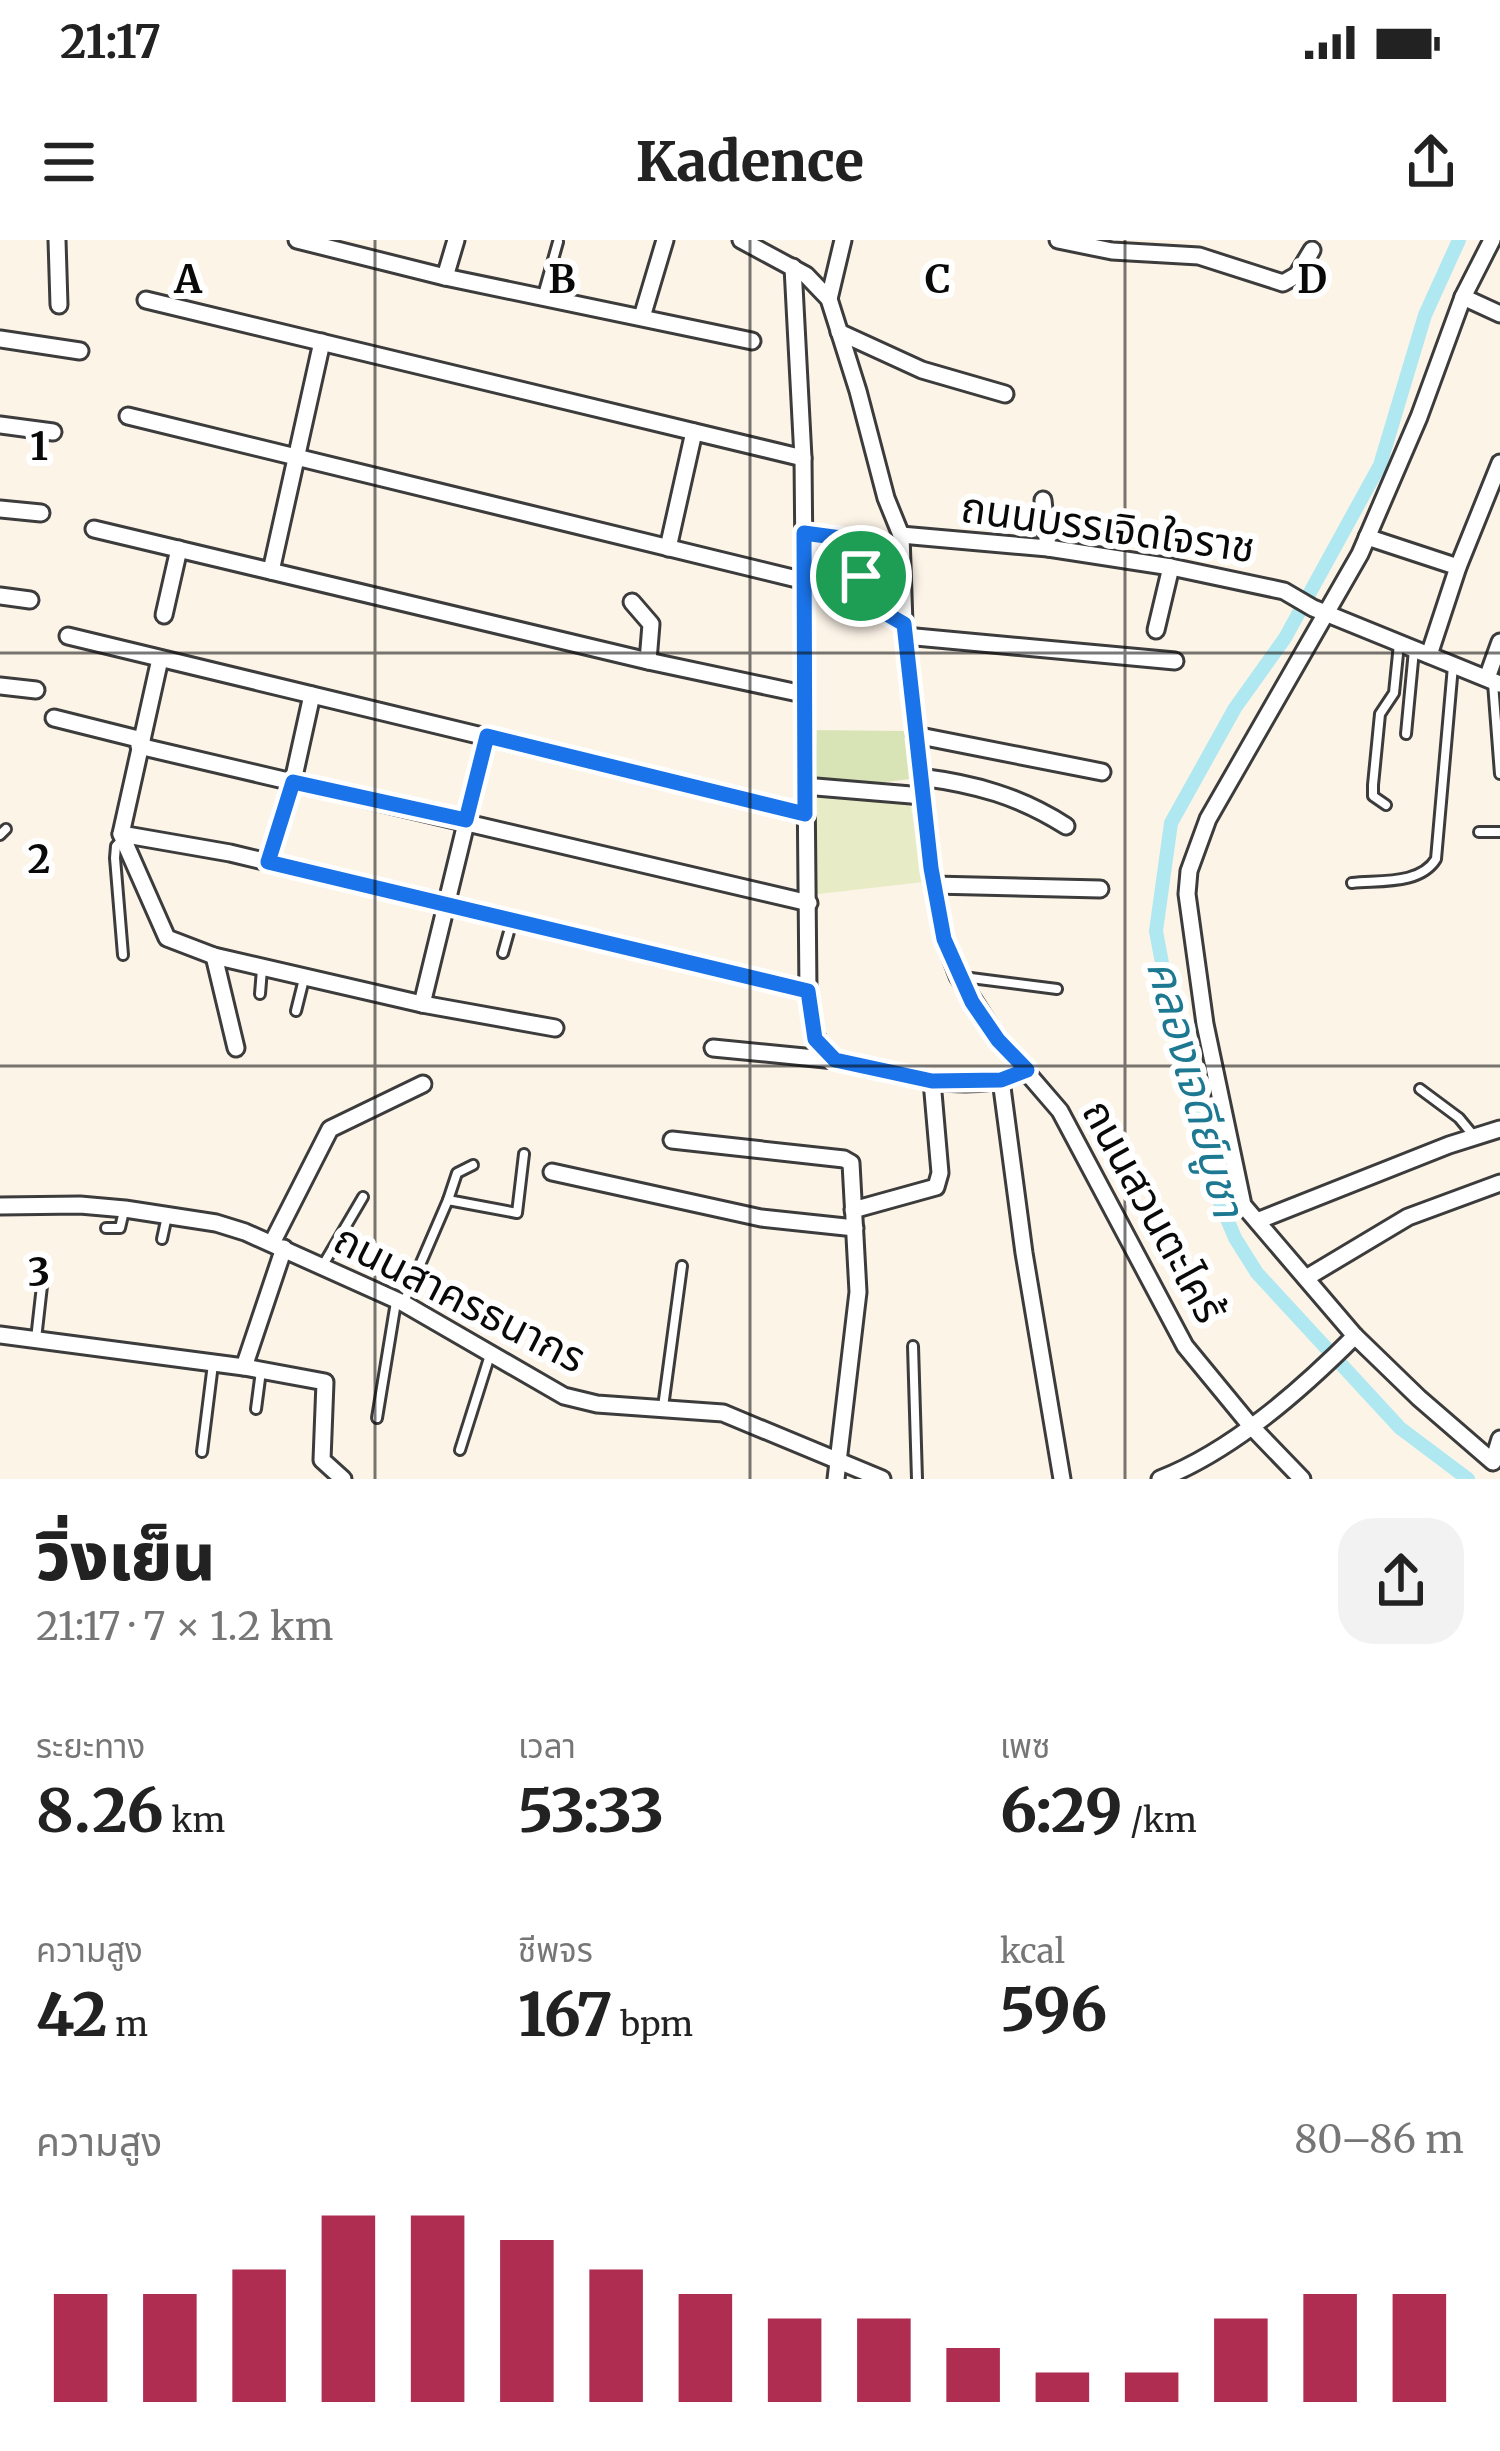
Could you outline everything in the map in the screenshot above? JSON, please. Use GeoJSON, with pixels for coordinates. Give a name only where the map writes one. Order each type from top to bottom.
{"type":"FeatureCollection","features":[{"type":"Feature","properties":{"kind":"street"},"geometry":{"type":"LineString","coordinates":[[57,240],[59,304]]}},
{"type":"Feature","properties":{"kind":"street"},"geometry":{"type":"LineString","coordinates":[[297,240],[445,277],[752,341]]}},
{"type":"Feature","properties":{"kind":"street"},"geometry":{"type":"LineString","coordinates":[[445,277],[455,240]]}},
{"type":"Feature","properties":{"kind":"street"},"geometry":{"type":"LineString","coordinates":[[642,317],[665,240]]}},
{"type":"Feature","properties":{"kind":"street"},"geometry":{"type":"LineString","coordinates":[[741,240],[768,246],[815,282],[829,299]]}},
{"type":"Feature","properties":{"kind":"street"},"geometry":{"type":"LineString","coordinates":[[829,299],[843,240]]}},
{"type":"Feature","properties":{"kind":"street"},"geometry":{"type":"LineString","coordinates":[[1058,240],[1112,251],[1199,256],[1282,283],[1297,275],[1312,250]]}},
{"type":"Feature","properties":{"kind":"street"},"geometry":{"type":"LineString","coordinates":[[1492,240],[1463,296],[1419,417],[1367,537],[1321,610],[1208,819],[1189,872],[1192,943],[1222,1119],[1243,1205],[1351,1340],[1493,1462],[1500,1439]]}},
{"type":"Feature","properties":{"kind":"street"},"geometry":{"type":"LineString","coordinates":[[793,267],[803,458],[808,991],[815,1039],[835,1060]]}},
{"type":"Feature","properties":{"kind":"street"},"geometry":{"type":"LineString","coordinates":[[1463,296],[1500,314]]}},
{"type":"Feature","properties":{"kind":"street","name":"ถนนสวนตะไคร้"},"geometry":{"type":"LineString","coordinates":[[829,299],[901,536],[905,630],[933,885],[944,939],[958,976],[998,1040],[1060,1111],[1174,1330],[1250,1425],[1302,1479]]}},
{"type":"Feature","properties":{"kind":"street"},"geometry":{"type":"LineString","coordinates":[[146,300],[803,458]]}},
{"type":"Feature","properties":{"kind":"street"},"geometry":{"type":"LineString","coordinates":[[839,332],[922,370],[1005,394]]}},
{"type":"Feature","properties":{"kind":"street"},"geometry":{"type":"LineString","coordinates":[[0,339],[80,351]]}},
{"type":"Feature","properties":{"kind":"street"},"geometry":{"type":"LineString","coordinates":[[271,571],[322,342]]}},
{"type":"Feature","properties":{"kind":"street"},"geometry":{"type":"LineString","coordinates":[[128,416],[805,581]]}},
{"type":"Feature","properties":{"kind":"street"},"geometry":{"type":"LineString","coordinates":[[0,425],[53,432]]}},
{"type":"Feature","properties":{"kind":"street"},"geometry":{"type":"LineString","coordinates":[[668,548],[694,432]]}},
{"type":"Feature","properties":{"kind":"street"},"geometry":{"type":"LineString","coordinates":[[1414,648],[1458,567],[1500,463]]}},
{"type":"Feature","properties":{"kind":"street"},"geometry":{"type":"LineString","coordinates":[[1043,500],[1048,548]]}},
{"type":"Feature","properties":{"kind":"street"},"geometry":{"type":"LineString","coordinates":[[0,509],[41,513]]}},
{"type":"Feature","properties":{"kind":"street"},"geometry":{"type":"LineString","coordinates":[[94,529],[803,694]]}},
{"type":"Feature","properties":{"kind":"street"},"geometry":{"type":"LineString","coordinates":[[804,533],[847,543],[880,610],[905,630],[1175,661]]}},
{"type":"Feature","properties":{"kind":"street","name":"ถนนบรรเจิดใจราช"},"geometry":{"type":"LineString","coordinates":[[901,536],[1048,548],[1284,591],[1493,681]]}},
{"type":"Feature","properties":{"kind":"street"},"geometry":{"type":"LineString","coordinates":[[1367,537],[1458,567]]}},
{"type":"Feature","properties":{"kind":"street"},"geometry":{"type":"LineString","coordinates":[[164,615],[179,549]]}},
{"type":"Feature","properties":{"kind":"street"},"geometry":{"type":"LineString","coordinates":[[1156,630],[1171,567]]}},
{"type":"Feature","properties":{"kind":"street"},"geometry":{"type":"LineString","coordinates":[[0,596],[30,600]]}},
{"type":"Feature","properties":{"kind":"street"},"geometry":{"type":"LineString","coordinates":[[632,602],[651,624],[648,661]]}},
{"type":"Feature","properties":{"kind":"street"},"geometry":{"type":"LineString","coordinates":[[68,636],[805,814]]}},
{"type":"Feature","properties":{"kind":"street"},"geometry":{"type":"LineString","coordinates":[[1493,681],[1500,642]]}},
{"type":"Feature","properties":{"kind":"street"},"geometry":{"type":"LineString","coordinates":[[160,659],[122,837],[167,938],[214,956],[304,977],[556,1028]]}},
{"type":"Feature","properties":{"kind":"street"},"geometry":{"type":"LineString","coordinates":[[0,686],[36,690]]}},
{"type":"Feature","properties":{"kind":"street"},"geometry":{"type":"LineString","coordinates":[[268,862],[293,782],[312,695]]}},
{"type":"Feature","properties":{"kind":"street"},"geometry":{"type":"LineString","coordinates":[[54,718],[293,782],[808,903]]}},
{"type":"Feature","properties":{"kind":"street"},"geometry":{"type":"LineString","coordinates":[[915,735],[1102,772]]}},
{"type":"Feature","properties":{"kind":"street"},"geometry":{"type":"LineString","coordinates":[[422,1004],[487,736]]}},
{"type":"Feature","properties":{"kind":"street"},"geometry":{"type":"LineString","coordinates":[[920,777],[990,788],[1066,826]]}},
{"type":"Feature","properties":{"kind":"street"},"geometry":{"type":"LineString","coordinates":[[804,786],[923,796]]}},
{"type":"Feature","properties":{"kind":"street"},"geometry":{"type":"LineString","coordinates":[[122,837],[268,862],[808,991]]}},
{"type":"Feature","properties":{"kind":"street"},"geometry":{"type":"LineString","coordinates":[[933,885],[1100,889]]}},
{"type":"Feature","properties":{"kind":"street"},"geometry":{"type":"LineString","coordinates":[[214,956],[236,1048]]}},
{"type":"Feature","properties":{"kind":"street"},"geometry":{"type":"LineString","coordinates":[[713,1048],[835,1060],[932,1081],[1001,1080],[1027,1070]]}},
{"type":"Feature","properties":{"kind":"street"},"geometry":{"type":"LineString","coordinates":[[1001,1080],[1062,1479]]}},
{"type":"Feature","properties":{"kind":"street"},"geometry":{"type":"LineString","coordinates":[[853,1210],[936,1186],[940,1173],[932,1081]]}},
{"type":"Feature","properties":{"kind":"street"},"geometry":{"type":"LineString","coordinates":[[252,1368],[278,1246],[330,1129],[423,1084]]}},
{"type":"Feature","properties":{"kind":"street"},"geometry":{"type":"LineString","coordinates":[[1257,1221],[1500,1129]]}},
{"type":"Feature","properties":{"kind":"street"},"geometry":{"type":"LineString","coordinates":[[672,1140],[850,1163],[857,1309],[836,1479]]}},
{"type":"Feature","properties":{"kind":"street"},"geometry":{"type":"LineString","coordinates":[[552,1172],[761,1218],[855,1228]]}},
{"type":"Feature","properties":{"kind":"street"},"geometry":{"type":"LineString","coordinates":[[1306,1278],[1408,1217],[1500,1183]]}},
{"type":"Feature","properties":{"kind":"street","name":"ถนนสาครธนากร"},"geometry":{"type":"LineString","coordinates":[[0,1206],[80,1205],[215,1223],[400,1302],[580,1402],[723,1413],[882,1479]]}},
{"type":"Feature","properties":{"kind":"street"},"geometry":{"type":"LineString","coordinates":[[0,1335],[325,1382],[322,1460],[343,1479]]}},
{"type":"Feature","properties":{"kind":"street"},"geometry":{"type":"LineString","coordinates":[[1160,1479],[1204,1458],[1250,1425],[1351,1340]]}},
{"type":"Feature","properties":{"kind":"lane"},"geometry":{"type":"LineString","coordinates":[[543,297],[558,242]]}},
{"type":"Feature","properties":{"kind":"lane"},"geometry":{"type":"LineString","coordinates":[[1406,734],[1414,648]]}},
{"type":"Feature","properties":{"kind":"lane"},"geometry":{"type":"LineString","coordinates":[[1386,805],[1373,796],[1380,714],[1414,648]]}},
{"type":"Feature","properties":{"kind":"lane"},"geometry":{"type":"LineString","coordinates":[[1352,883],[1411,877],[1428,872],[1436,859],[1454,664]]}},
{"type":"Feature","properties":{"kind":"lane"},"geometry":{"type":"LineString","coordinates":[[1493,681],[1500,774]]}},
{"type":"Feature","properties":{"kind":"lane"},"geometry":{"type":"LineString","coordinates":[[1479,832],[1500,832]]}},
{"type":"Feature","properties":{"kind":"lane"},"geometry":{"type":"LineString","coordinates":[[122,837],[115,858],[123,955]]}},
{"type":"Feature","properties":{"kind":"lane"},"geometry":{"type":"LineString","coordinates":[[503,953],[512,920]]}},
{"type":"Feature","properties":{"kind":"lane"},"geometry":{"type":"LineString","coordinates":[[260,994],[262,967]]}},
{"type":"Feature","properties":{"kind":"lane"},"geometry":{"type":"LineString","coordinates":[[958,976],[1057,989]]}},
{"type":"Feature","properties":{"kind":"lane"},"geometry":{"type":"LineString","coordinates":[[296,1011],[304,977]]}},
{"type":"Feature","properties":{"kind":"lane"},"geometry":{"type":"LineString","coordinates":[[1420,1089],[1459,1118],[1474,1137]]}},
{"type":"Feature","properties":{"kind":"lane"},"geometry":{"type":"LineString","coordinates":[[448,1200],[517,1214],[524,1154]]}},
{"type":"Feature","properties":{"kind":"lane"},"geometry":{"type":"LineString","coordinates":[[377,1418],[400,1302],[457,1173],[472,1165]]}},
{"type":"Feature","properties":{"kind":"lane"},"geometry":{"type":"LineString","coordinates":[[322,1266],[363,1197]]}},
{"type":"Feature","properties":{"kind":"lane"},"geometry":{"type":"LineString","coordinates":[[106,1228],[122,1226],[124,1209]]}},
{"type":"Feature","properties":{"kind":"lane"},"geometry":{"type":"LineString","coordinates":[[162,1239],[167,1214]]}},
{"type":"Feature","properties":{"kind":"lane"},"geometry":{"type":"LineString","coordinates":[[663,1407],[682,1266]]}},
{"type":"Feature","properties":{"kind":"lane"},"geometry":{"type":"LineString","coordinates":[[36,1340],[43,1277]]}},
{"type":"Feature","properties":{"kind":"lane"},"geometry":{"type":"LineString","coordinates":[[913,1346],[917,1479]]}},
{"type":"Feature","properties":{"kind":"lane"},"geometry":{"type":"LineString","coordinates":[[460,1450],[490,1353]]}},
{"type":"Feature","properties":{"kind":"lane"},"geometry":{"type":"LineString","coordinates":[[202,1452],[213,1363]]}},
{"type":"Feature","properties":{"kind":"lane"},"geometry":{"type":"LineString","coordinates":[[252,1368],[256,1409]]}},
{"type":"Feature","properties":{"kind":"green space"},"geometry":{"type":"Polygon","coordinates":[[[807,730],[908,731],[911,779],[808,791],[807,730]]]}},
{"type":"Feature","properties":{"kind":"green space"},"geometry":{"type":"Polygon","coordinates":[[[808,791],[910,801],[924,882],[810,895],[808,791]]]}},
{"type":"Feature","properties":{"kind":"waterway","name":"คลองเจดีย์บูชา"},"geometry":{"type":"LineString","coordinates":[[1459,240],[1425,315],[1380,465],[1285,638],[1235,708],[1171,823],[1156,931],[1183,1076],[1214,1188],[1235,1238],[1257,1273],[1400,1428],[1468,1479]]}},
{"type":"Feature","properties":{"kind":"route"},"geometry":{"type":"LineString","coordinates":[[804,533],[841,538],[861,576],[880,610],[904,624],[931,868],[944,939],[972,1002],[998,1040],[1027,1070],[1001,1080],[948,1082],[835,1060],[815,1039],[808,991],[268,862],[293,782],[466,820],[487,736],[805,814],[804,533]]}}]}
